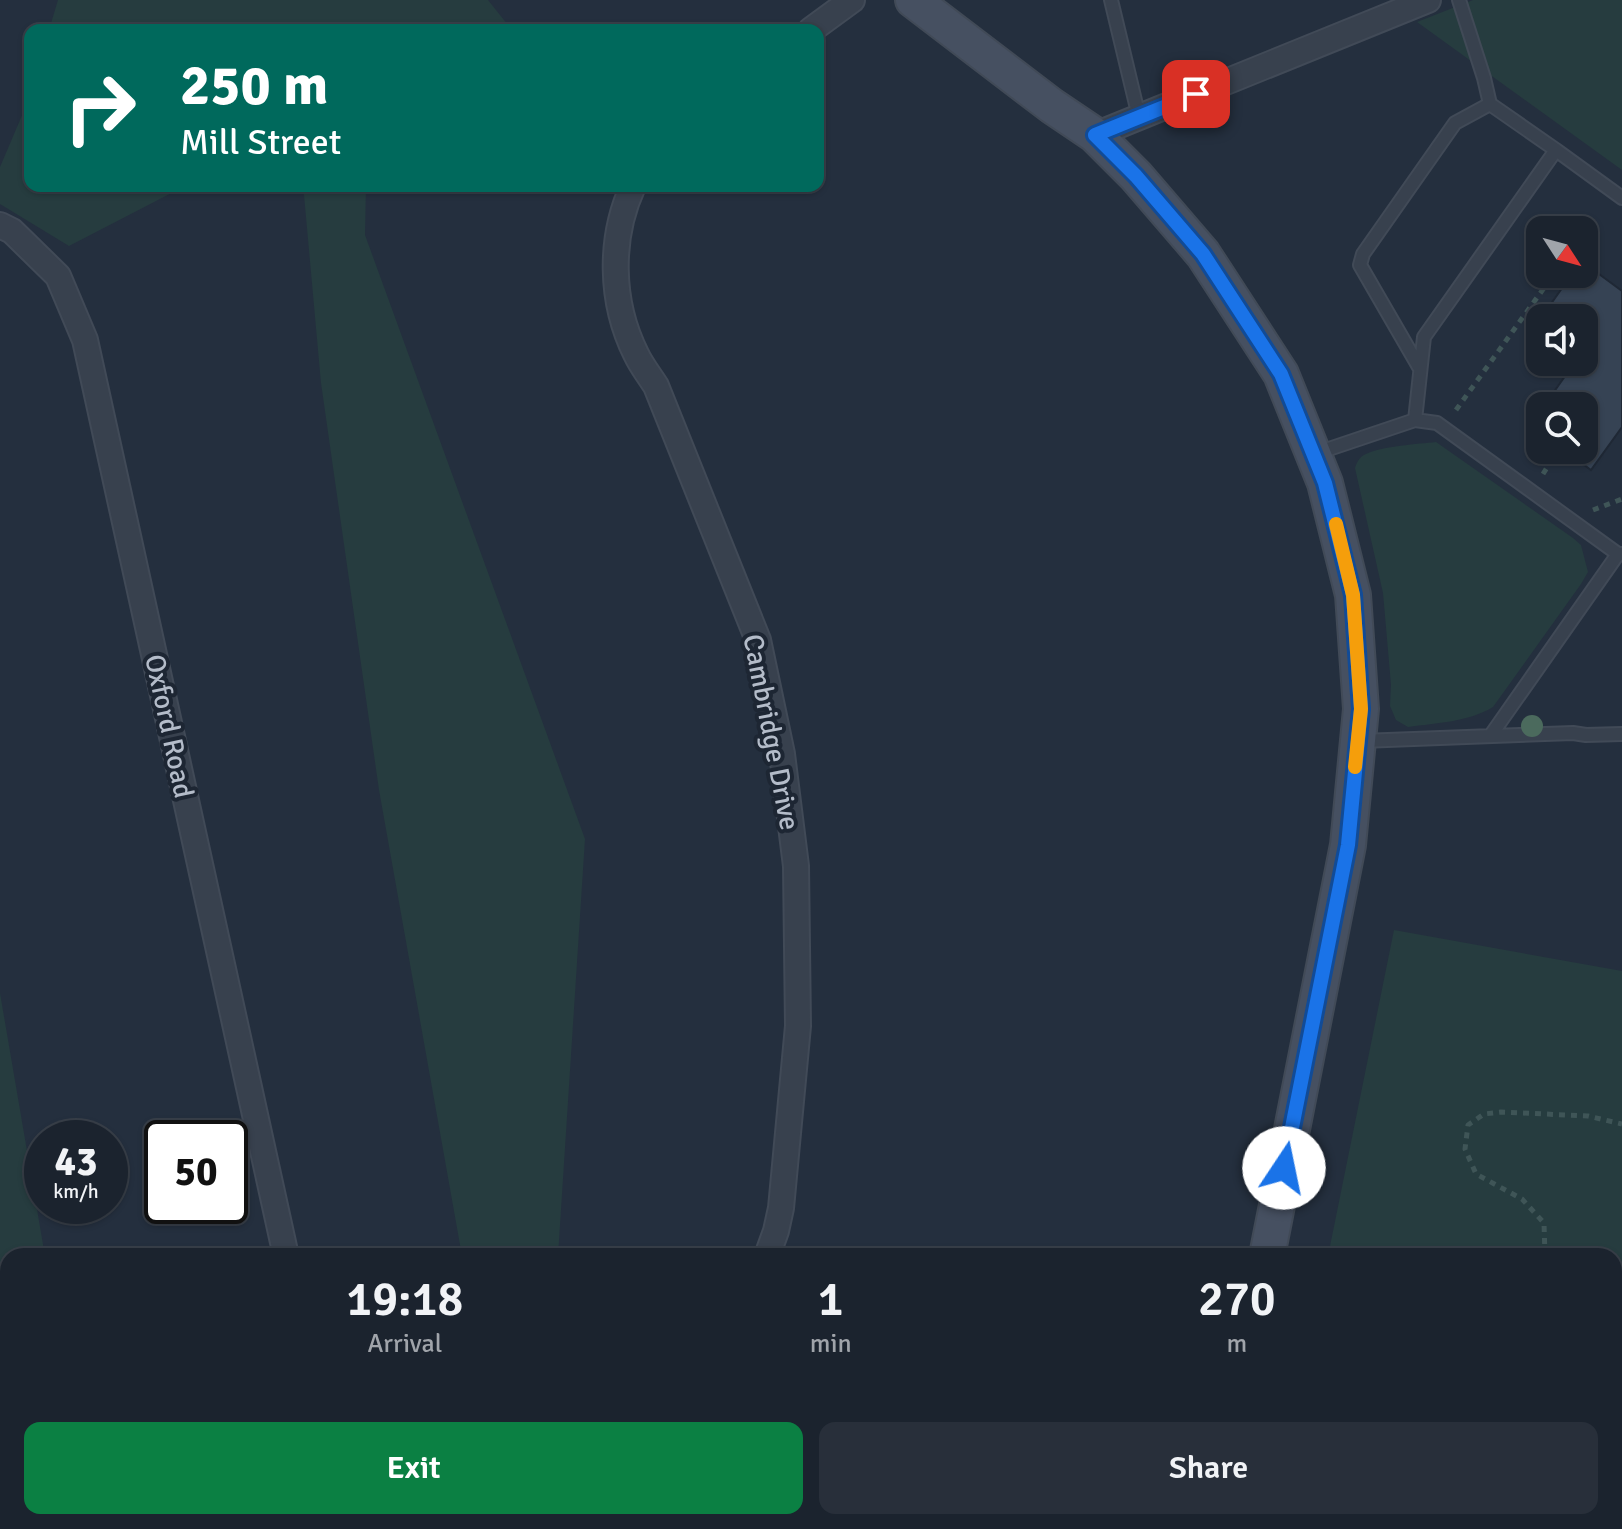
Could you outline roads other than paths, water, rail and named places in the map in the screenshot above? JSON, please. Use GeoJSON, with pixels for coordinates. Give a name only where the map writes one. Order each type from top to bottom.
{"type":"FeatureCollection","features":[{"type":"Feature","properties":{"kind":"main road"},"geometry":{"type":"LineString","coordinates":[[913,0],[1095,135],[1136,176],[1203,254],[1281,374],[1325,483],[1353,595],[1361,709],[1348,845],[1269,1248]]}},
{"type":"Feature","properties":{"kind":"street"},"geometry":{"type":"LineString","coordinates":[[819,24],[852,0]]}},
{"type":"Feature","properties":{"kind":"street"},"geometry":{"type":"LineString","coordinates":[[1095,135],[1428,0]]}},
{"type":"Feature","properties":{"kind":"street","name":"Cambridge Drive"},"geometry":{"type":"LineString","coordinates":[[630,192],[618,236],[616,277],[622,316],[636,354],[656,386],[758,640],[782,754],[796,866],[798,1026],[781,1208],[770,1248]]}},
{"type":"Feature","properties":{"kind":"street","name":"Oxford Road"},"geometry":{"type":"LineString","coordinates":[[0,225],[12,231],[58,276],[85,340],[284,1248]]}},
{"type":"Feature","properties":{"kind":"lane"},"geometry":{"type":"LineString","coordinates":[[1111,0],[1139,117]]}},
{"type":"Feature","properties":{"kind":"lane"},"geometry":{"type":"LineString","coordinates":[[1459,0],[1490,104],[1622,198]]}},
{"type":"Feature","properties":{"kind":"lane"},"geometry":{"type":"LineString","coordinates":[[1419,367],[1360,265],[1363,254],[1455,123],[1490,104]]}},
{"type":"Feature","properties":{"kind":"lane"},"geometry":{"type":"LineString","coordinates":[[1415,420],[1424,337],[1556,150]]}},
{"type":"Feature","properties":{"kind":"lane"},"geometry":{"type":"LineString","coordinates":[[1314,454],[1415,420],[1437,423],[1620,554],[1491,735]]}},
{"type":"Feature","properties":{"kind":"lane"},"geometry":{"type":"LineString","coordinates":[[1358,741],[1491,735],[1622,734]]}}]}
